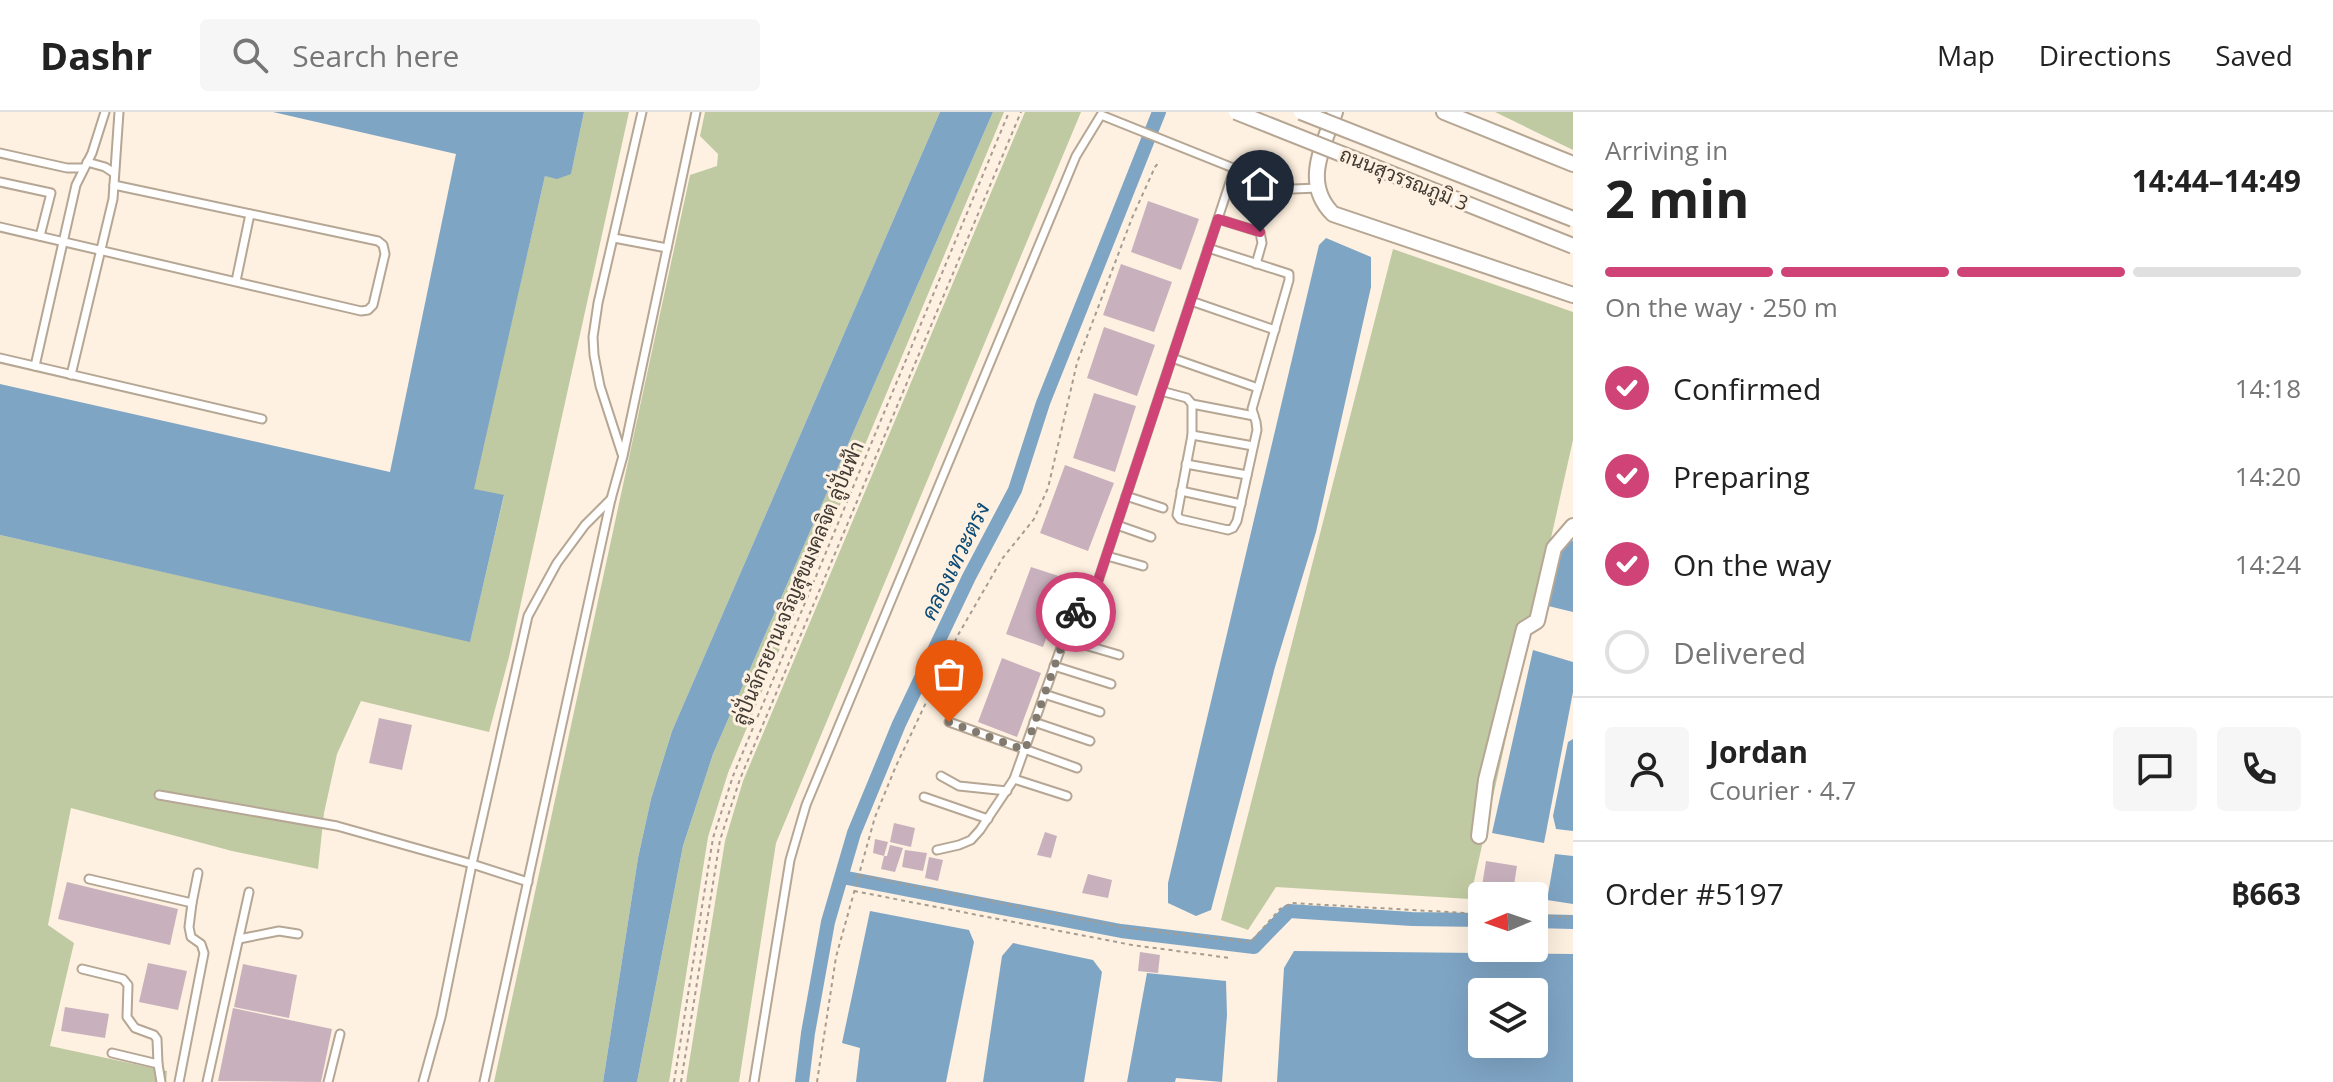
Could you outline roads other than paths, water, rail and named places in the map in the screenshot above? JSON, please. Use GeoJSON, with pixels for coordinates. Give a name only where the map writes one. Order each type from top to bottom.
{"type":"FeatureCollection","features":[{"type":"Feature","properties":{"kind":"street","name":"ถนนสุวรรณภูมิ 3"},"geometry":{"type":"LineString","coordinates":[[1236,112],[1573,246]]}},
{"type":"Feature","properties":{"kind":"street","name":"ถนนสุวรรณภูมิ 3"},"geometry":{"type":"LineString","coordinates":[[1301,112],[1573,219]]}},
{"type":"Feature","properties":{"kind":"street"},"geometry":{"type":"LineString","coordinates":[[1335,112],[1316,167],[1318,188],[1324,204],[1333,214],[1573,295]]}},
{"type":"Feature","properties":{"kind":"street"},"geometry":{"type":"LineString","coordinates":[[1444,112],[1573,164]]}},
{"type":"Feature","properties":{"kind":"street"},"geometry":{"type":"LineString","coordinates":[[1479,836],[1486,780],[1524,629],[1537,621],[1554,548],[1573,526]]}},
{"type":"Feature","properties":{"kind":"lane"},"geometry":{"type":"LineString","coordinates":[[35,366],[76,185],[92,153],[105,112]]}},
{"type":"Feature","properties":{"kind":"lane"},"geometry":{"type":"LineString","coordinates":[[71,375],[114,185],[119,112]]}},
{"type":"Feature","properties":{"kind":"lane"},"geometry":{"type":"LineString","coordinates":[[623,456],[600,386],[594,346],[598,303],[642,112]]}},
{"type":"Feature","properties":{"kind":"lane"},"geometry":{"type":"LineString","coordinates":[[484,1082],[696,112]]}},
{"type":"Feature","properties":{"kind":"lane"},"geometry":{"type":"LineString","coordinates":[[754,1082],[790,860],[806,805],[1076,156],[1102,113],[1278,186],[1318,188]]}},
{"type":"Feature","properties":{"kind":"lane"},"geometry":{"type":"LineString","coordinates":[[0,153],[67,168],[86,165],[105,167],[114,173]]}},
{"type":"Feature","properties":{"kind":"lane"},"geometry":{"type":"LineString","coordinates":[[1096,587],[1235,167]]}},
{"type":"Feature","properties":{"kind":"lane"},"geometry":{"type":"LineString","coordinates":[[0,182],[51,193],[40,236]]}},
{"type":"Feature","properties":{"kind":"lane"},"geometry":{"type":"LineString","coordinates":[[0,227],[361,311],[373,305],[385,254],[383,245],[378,241],[114,185]]}},
{"type":"Feature","properties":{"kind":"lane"},"geometry":{"type":"LineString","coordinates":[[236,281],[250,214]]}},
{"type":"Feature","properties":{"kind":"lane"},"geometry":{"type":"LineString","coordinates":[[1218,219],[1260,232],[1262,243],[1256,264]]}},
{"type":"Feature","properties":{"kind":"lane"},"geometry":{"type":"LineString","coordinates":[[614,238],[667,248]]}},
{"type":"Feature","properties":{"kind":"lane"},"geometry":{"type":"LineString","coordinates":[[1192,404],[1192,435],[1177,515],[1180,519],[1228,530],[1237,521],[1257,430],[1252,409],[1289,274],[1208,248]]}},
{"type":"Feature","properties":{"kind":"lane"},"geometry":{"type":"LineString","coordinates":[[1191,301],[1275,330]]}},
{"type":"Feature","properties":{"kind":"lane"},"geometry":{"type":"LineString","coordinates":[[0,358],[262,419]]}},
{"type":"Feature","properties":{"kind":"lane"},"geometry":{"type":"LineString","coordinates":[[1172,358],[1258,388]]}},
{"type":"Feature","properties":{"kind":"lane"},"geometry":{"type":"LineString","coordinates":[[1161,391],[1187,398],[1192,404],[1254,416]]}},
{"type":"Feature","properties":{"kind":"lane"},"geometry":{"type":"LineString","coordinates":[[1192,435],[1253,446]]}},
{"type":"Feature","properties":{"kind":"lane"},"geometry":{"type":"LineString","coordinates":[[1186,464],[1247,475]]}},
{"type":"Feature","properties":{"kind":"lane"},"geometry":{"type":"LineString","coordinates":[[1181,491],[1241,504]]}},
{"type":"Feature","properties":{"kind":"lane"},"geometry":{"type":"LineString","coordinates":[[1126,496],[1163,508]]}},
{"type":"Feature","properties":{"kind":"lane"},"geometry":{"type":"LineString","coordinates":[[423,1082],[441,1017],[528,616],[557,563],[585,525],[611,499]]}},
{"type":"Feature","properties":{"kind":"lane"},"geometry":{"type":"LineString","coordinates":[[1117,525],[1151,537]]}},
{"type":"Feature","properties":{"kind":"lane"},"geometry":{"type":"LineString","coordinates":[[1107,556],[1143,566]]}},
{"type":"Feature","properties":{"kind":"lane"},"geometry":{"type":"LineString","coordinates":[[937,850],[971,840],[1014,779],[1064,639],[1081,602],[1080,595],[1083,589],[1090,586],[1101,592],[1099,605],[1093,608],[1081,602]]}},
{"type":"Feature","properties":{"kind":"lane"},"geometry":{"type":"LineString","coordinates":[[1064,639],[1119,655]]}},
{"type":"Feature","properties":{"kind":"lane"},"geometry":{"type":"LineString","coordinates":[[1054,666],[1111,684]]}},
{"type":"Feature","properties":{"kind":"lane"},"geometry":{"type":"LineString","coordinates":[[1044,694],[1100,712]]}},
{"type":"Feature","properties":{"kind":"lane"},"geometry":{"type":"LineString","coordinates":[[949,722],[1077,768]]}},
{"type":"Feature","properties":{"kind":"lane"},"geometry":{"type":"LineString","coordinates":[[1034,722],[1090,741]]}},
{"type":"Feature","properties":{"kind":"lane"},"geometry":{"type":"LineString","coordinates":[[941,776],[959,786],[1007,791]]}},
{"type":"Feature","properties":{"kind":"lane"},"geometry":{"type":"LineString","coordinates":[[1014,779],[1067,796]]}},
{"type":"Feature","properties":{"kind":"lane"},"geometry":{"type":"LineString","coordinates":[[159,795],[337,826],[528,882]]}},
{"type":"Feature","properties":{"kind":"lane"},"geometry":{"type":"LineString","coordinates":[[924,797],[988,819]]}},
{"type":"Feature","properties":{"kind":"lane"},"geometry":{"type":"LineString","coordinates":[[179,1082],[204,953],[201,944],[191,937],[189,927],[198,873]]}},
{"type":"Feature","properties":{"kind":"lane"},"geometry":{"type":"LineString","coordinates":[[89,879],[192,903]]}},
{"type":"Feature","properties":{"kind":"lane"},"geometry":{"type":"LineString","coordinates":[[207,1082],[249,892]]}},
{"type":"Feature","properties":{"kind":"lane"},"geometry":{"type":"LineString","coordinates":[[239,939],[279,931],[298,934]]}},
{"type":"Feature","properties":{"kind":"lane"},"geometry":{"type":"LineString","coordinates":[[82,969],[123,979],[128,985],[127,1017],[135,1028],[157,1039],[161,1082]]}},
{"type":"Feature","properties":{"kind":"lane"},"geometry":{"type":"LineString","coordinates":[[328,1082],[340,1034]]}},
{"type":"Feature","properties":{"kind":"lane"},"geometry":{"type":"LineString","coordinates":[[112,1053],[158,1064]]}},
{"type":"Feature","properties":{"kind":"water"},"geometry":{"type":"Polygon","coordinates":[[[273,112],[584,112],[571,174],[557,179],[545,176],[474,489],[504,495],[470,642],[0,535],[0,384],[390,472],[456,154],[273,112]]]}},
{"type":"Feature","properties":{"kind":"water"},"geometry":{"type":"Polygon","coordinates":[[[940,112],[993,112],[713,754],[683,846],[637,1082],[603,1082],[638,858],[651,799],[672,731],[940,112]]]}},
{"type":"Feature","properties":{"kind":"water"},"geometry":{"type":"Polygon","coordinates":[[[1326,238],[1371,257],[1371,287],[1316,532],[1275,667],[1211,910],[1196,916],[1168,903],[1168,883],[1319,245],[1326,238]]]}},
{"type":"Feature","properties":{"kind":"water"},"geometry":{"type":"Polygon","coordinates":[[[1560,538],[1573,541],[1573,612],[1544,605],[1560,538]]]}},
{"type":"Feature","properties":{"kind":"water"},"geometry":{"type":"Polygon","coordinates":[[[1533,650],[1573,662],[1573,692],[1544,843],[1492,833],[1533,650]]]}},
{"type":"Feature","properties":{"kind":"water"},"geometry":{"type":"Polygon","coordinates":[[[1573,739],[1573,831],[1556,829],[1553,816],[1568,742],[1573,739]]]}},
{"type":"Feature","properties":{"kind":"water"},"geometry":{"type":"Polygon","coordinates":[[[1555,854],[1573,856],[1573,904],[1548,900],[1555,854]]]}},
{"type":"Feature","properties":{"kind":"water"},"geometry":{"type":"Polygon","coordinates":[[[870,911],[969,930],[974,942],[946,1082],[856,1082],[860,1048],[842,1043],[870,911]]]}},
{"type":"Feature","properties":{"kind":"water"},"geometry":{"type":"Polygon","coordinates":[[[1013,943],[1093,960],[1102,972],[1084,1082],[983,1082],[1002,956],[1013,943]]]}},
{"type":"Feature","properties":{"kind":"water"},"geometry":{"type":"Polygon","coordinates":[[[1294,951],[1468,953],[1468,962],[1548,962],[1548,954],[1573,954],[1573,1082],[1277,1082],[1284,968],[1294,951]]]}},
{"type":"Feature","properties":{"kind":"water"},"geometry":{"type":"Polygon","coordinates":[[[1147,973],[1226,981],[1222,1082],[1176,1078],[1175,1082],[1127,1082],[1147,973]]]}},
{"type":"Feature","properties":{"kind":"waterway","name":"คลองเทวะตรง"},"geometry":{"type":"LineString","coordinates":[[802,1082],[828,922],[854,833],[899,724],[969,577],[1015,490],[1043,403],[1159,112]]}},
{"type":"Feature","properties":{"kind":"waterway"},"geometry":{"type":"LineString","coordinates":[[842,877],[1121,931],[1254,947],[1289,911],[1468,920]]}},
{"type":"Feature","properties":{"kind":"waterway"},"geometry":{"type":"LineString","coordinates":[[1548,921],[1573,922]]}}]}
